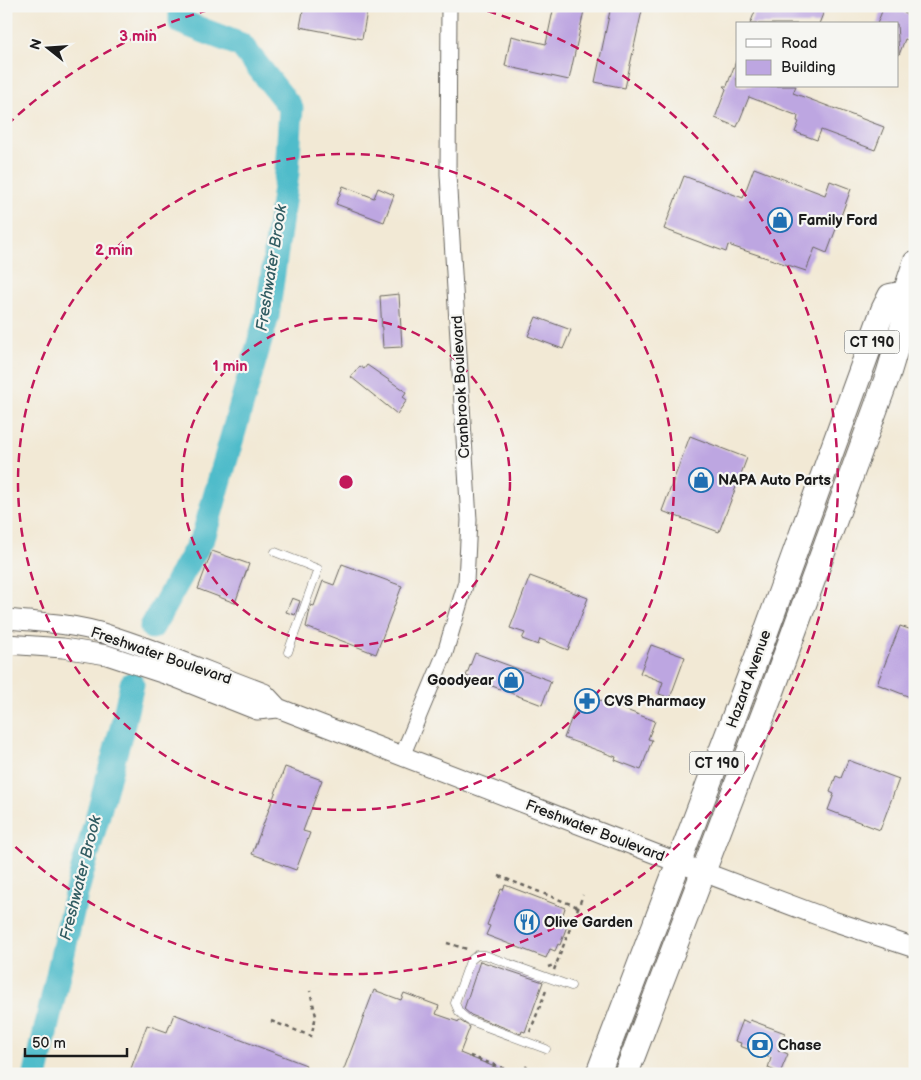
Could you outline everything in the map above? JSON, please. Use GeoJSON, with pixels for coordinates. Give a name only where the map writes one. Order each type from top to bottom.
{"type":"FeatureCollection","features":[{"type":"Feature","properties":{"kind":"main road","name":"Hazard Avenue"},"geometry":{"type":"LineString","coordinates":[[626,1074],[704,871],[888,375],[908,312],[905,292],[915,263]]}},
{"type":"Feature","properties":{"kind":"main road","name":"Hazard Avenue"},"geometry":{"type":"LineString","coordinates":[[598,1074],[679,863],[883,310],[890,296],[905,292]]}},
{"type":"Feature","properties":{"kind":"main road"},"geometry":{"type":"LineString","coordinates":[[832,451],[831,482],[839,510]]}},
{"type":"Feature","properties":{"kind":"street","name":"Cranbrook Boulevard"},"geometry":{"type":"LineString","coordinates":[[402,756],[446,653],[466,582],[469,520],[448,174],[449,6]]}},
{"type":"Feature","properties":{"kind":"street","name":"Freshwater Boulevard"},"geometry":{"type":"LineString","coordinates":[[6,619],[62,624],[108,634],[264,693],[278,708],[679,863],[868,933],[915,948]]}},
{"type":"Feature","properties":{"kind":"street","name":"Freshwater Boulevard"},"geometry":{"type":"LineString","coordinates":[[6,644],[64,648],[107,655],[174,677],[257,710],[278,708]]}},
{"type":"Feature","properties":{"kind":"lane"},"geometry":{"type":"LineString","coordinates":[[275,552],[318,569],[288,652]]}},
{"type":"Feature","properties":{"kind":"lane"},"geometry":{"type":"LineString","coordinates":[[546,1049],[468,1020],[459,1012],[455,1003],[470,961],[477,955],[485,954],[571,986]]}},
{"type":"Feature","properties":{"kind":"path"},"geometry":{"type":"LineString","coordinates":[[499,876],[578,907]]}},
{"type":"Feature","properties":{"kind":"path"},"geometry":{"type":"LineString","coordinates":[[552,974],[583,895]]}},
{"type":"Feature","properties":{"kind":"path"},"geometry":{"type":"LineString","coordinates":[[530,1033],[549,983]]}},
{"type":"Feature","properties":{"kind":"path"},"geometry":{"type":"LineString","coordinates":[[271,1021],[311,1036],[316,1016],[310,991]]}},
{"type":"Feature","properties":{"kind":"path"},"geometry":{"type":"LineString","coordinates":[[470,1056],[520,1074],[528,1066]]}},
{"type":"Feature","properties":{"kind":"path"},"geometry":{"type":"LineString","coordinates":[[508,1074],[511,1071]]}},
{"type":"Feature","properties":{"kind":"building"},"geometry":{"type":"Polygon","coordinates":[[[304,6],[368,6],[362,39],[300,27],[304,6]]]}},
{"type":"Feature","properties":{"kind":"building"},"geometry":{"type":"Polygon","coordinates":[[[554,6],[585,6],[569,80],[505,66],[511,36],[546,44],[554,6]]]}},
{"type":"Feature","properties":{"kind":"building"},"geometry":{"type":"Polygon","coordinates":[[[611,6],[643,6],[625,88],[595,82],[611,6]]]}},
{"type":"Feature","properties":{"kind":"building"},"geometry":{"type":"Polygon","coordinates":[[[757,6],[826,6],[820,22],[751,22],[757,6]]]}},
{"type":"Feature","properties":{"kind":"building"},"geometry":{"type":"Polygon","coordinates":[[[884,6],[896,6],[905,10],[904,13],[913,17],[908,29],[912,30],[908,40],[905,39],[899,55],[898,22],[878,22],[884,6]]]}},
{"type":"Feature","properties":{"kind":"building"},"geometry":{"type":"Polygon","coordinates":[[[736,61],[736,88],[795,88],[793,93],[884,127],[875,150],[821,130],[817,140],[795,132],[799,122],[797,121],[798,116],[749,97],[737,127],[715,118],[726,89],[723,86],[727,86],[736,61]]]}},
{"type":"Feature","properties":{"kind":"building"},"geometry":{"type":"Polygon","coordinates":[[[754,168],[825,195],[830,181],[851,189],[827,253],[815,248],[806,271],[728,245],[726,252],[664,229],[684,176],[743,198],[754,168]]]}},
{"type":"Feature","properties":{"kind":"building"},"geometry":{"type":"Polygon","coordinates":[[[343,186],[374,198],[378,188],[394,195],[384,222],[336,204],[343,186]]]}},
{"type":"Feature","properties":{"kind":"building"},"geometry":{"type":"Polygon","coordinates":[[[399,294],[402,347],[383,348],[380,296],[399,294]]]}},
{"type":"Feature","properties":{"kind":"building"},"geometry":{"type":"Polygon","coordinates":[[[536,317],[571,330],[563,349],[528,336],[536,317]]]}},
{"type":"Feature","properties":{"kind":"building"},"geometry":{"type":"Polygon","coordinates":[[[367,365],[406,392],[403,397],[407,400],[397,414],[351,377],[360,366],[364,369],[367,365]]]}},
{"type":"Feature","properties":{"kind":"building"},"geometry":{"type":"Polygon","coordinates":[[[690,436],[747,458],[719,532],[662,511],[690,436]]]}},
{"type":"Feature","properties":{"kind":"building"},"geometry":{"type":"Polygon","coordinates":[[[212,551],[249,564],[235,603],[198,589],[212,551]]]}},
{"type":"Feature","properties":{"kind":"building"},"geometry":{"type":"Polygon","coordinates":[[[342,564],[402,586],[376,654],[306,627],[311,605],[314,606],[323,581],[334,585],[342,564]]]}},
{"type":"Feature","properties":{"kind":"building"},"geometry":{"type":"Polygon","coordinates":[[[530,576],[588,598],[568,650],[540,639],[538,645],[522,639],[525,633],[510,628],[530,576]]]}},
{"type":"Feature","properties":{"kind":"building"},"geometry":{"type":"Polygon","coordinates":[[[292,598],[300,601],[295,615],[286,612],[292,598]]]}},
{"type":"Feature","properties":{"kind":"building"},"geometry":{"type":"Polygon","coordinates":[[[900,626],[915,631],[915,699],[877,684],[900,626]]]}},
{"type":"Feature","properties":{"kind":"building"},"geometry":{"type":"Polygon","coordinates":[[[651,645],[685,657],[670,698],[659,694],[663,682],[640,673],[651,645]]]}},
{"type":"Feature","properties":{"kind":"building"},"geometry":{"type":"Polygon","coordinates":[[[475,653],[551,681],[542,705],[466,676],[475,653]]]}},
{"type":"Feature","properties":{"kind":"building","name":"CVS Pharmacy"},"geometry":{"type":"Polygon","coordinates":[[[581,693],[655,721],[648,739],[652,740],[641,770],[615,760],[616,757],[564,738],[581,693]]]}},
{"type":"Feature","properties":{"kind":"building"},"geometry":{"type":"Polygon","coordinates":[[[848,760],[899,779],[880,830],[828,810],[834,794],[830,792],[836,776],[841,778],[848,760]]]}},
{"type":"Feature","properties":{"kind":"building"},"geometry":{"type":"Polygon","coordinates":[[[285,767],[322,780],[303,831],[310,833],[296,870],[252,854],[285,767]]]}},
{"type":"Feature","properties":{"kind":"building","name":"Olive Garden"},"geometry":{"type":"Polygon","coordinates":[[[505,885],[565,908],[562,917],[567,919],[564,925],[567,926],[560,945],[558,944],[555,951],[550,949],[546,958],[486,935],[490,926],[487,925],[501,889],[503,890],[505,885]]]}},
{"type":"Feature","properties":{"kind":"building"},"geometry":{"type":"Polygon","coordinates":[[[480,961],[543,982],[525,1032],[522,1031],[521,1034],[471,1015],[464,1009],[480,961]]]}},
{"type":"Feature","properties":{"kind":"building"},"geometry":{"type":"Polygon","coordinates":[[[374,990],[401,1000],[404,993],[439,1006],[436,1014],[459,1022],[459,1020],[470,1027],[460,1053],[512,1074],[342,1074],[374,990]]]}},
{"type":"Feature","properties":{"kind":"building"},"geometry":{"type":"Polygon","coordinates":[[[174,1014],[306,1065],[303,1074],[129,1074],[147,1025],[167,1032],[174,1014]]]}},
{"type":"Feature","properties":{"kind":"building","name":"Chase"},"geometry":{"type":"Polygon","coordinates":[[[743,1020],[749,1023],[750,1020],[785,1033],[778,1050],[788,1054],[780,1073],[768,1068],[771,1058],[740,1046],[741,1043],[735,1041],[743,1020]]]}},
{"type":"Feature","properties":{"kind":"waterway","name":"Freshwater Brook"},"geometry":{"type":"LineString","coordinates":[[152,627],[204,535],[267,316],[287,173],[291,108],[241,45],[181,22],[181,6]]}},
{"type":"Feature","properties":{"kind":"waterway","name":"Freshwater Brook"},"geometry":{"type":"LineString","coordinates":[[36,1074],[76,894],[122,728],[132,684]]}},
{"type":"Feature","properties":{"kind":"place","name":"Family Ford"},"geometry":{"type":"Point","coordinates":[780,220]}},
{"type":"Feature","properties":{"kind":"place","name":"NAPA Auto Parts"},"geometry":{"type":"Point","coordinates":[701,480]}},
{"type":"Feature","properties":{"kind":"place","name":"Goodyear"},"geometry":{"type":"Point","coordinates":[511,680]}},
{"type":"Feature","properties":{"kind":"place","name":"CVS Pharmacy"},"geometry":{"type":"Point","coordinates":[587,701]}},
{"type":"Feature","properties":{"kind":"place","name":"Olive Garden"},"geometry":{"type":"Point","coordinates":[527,922]}},
{"type":"Feature","properties":{"kind":"place","name":"Chase"},"geometry":{"type":"Point","coordinates":[760,1045]}}]}
